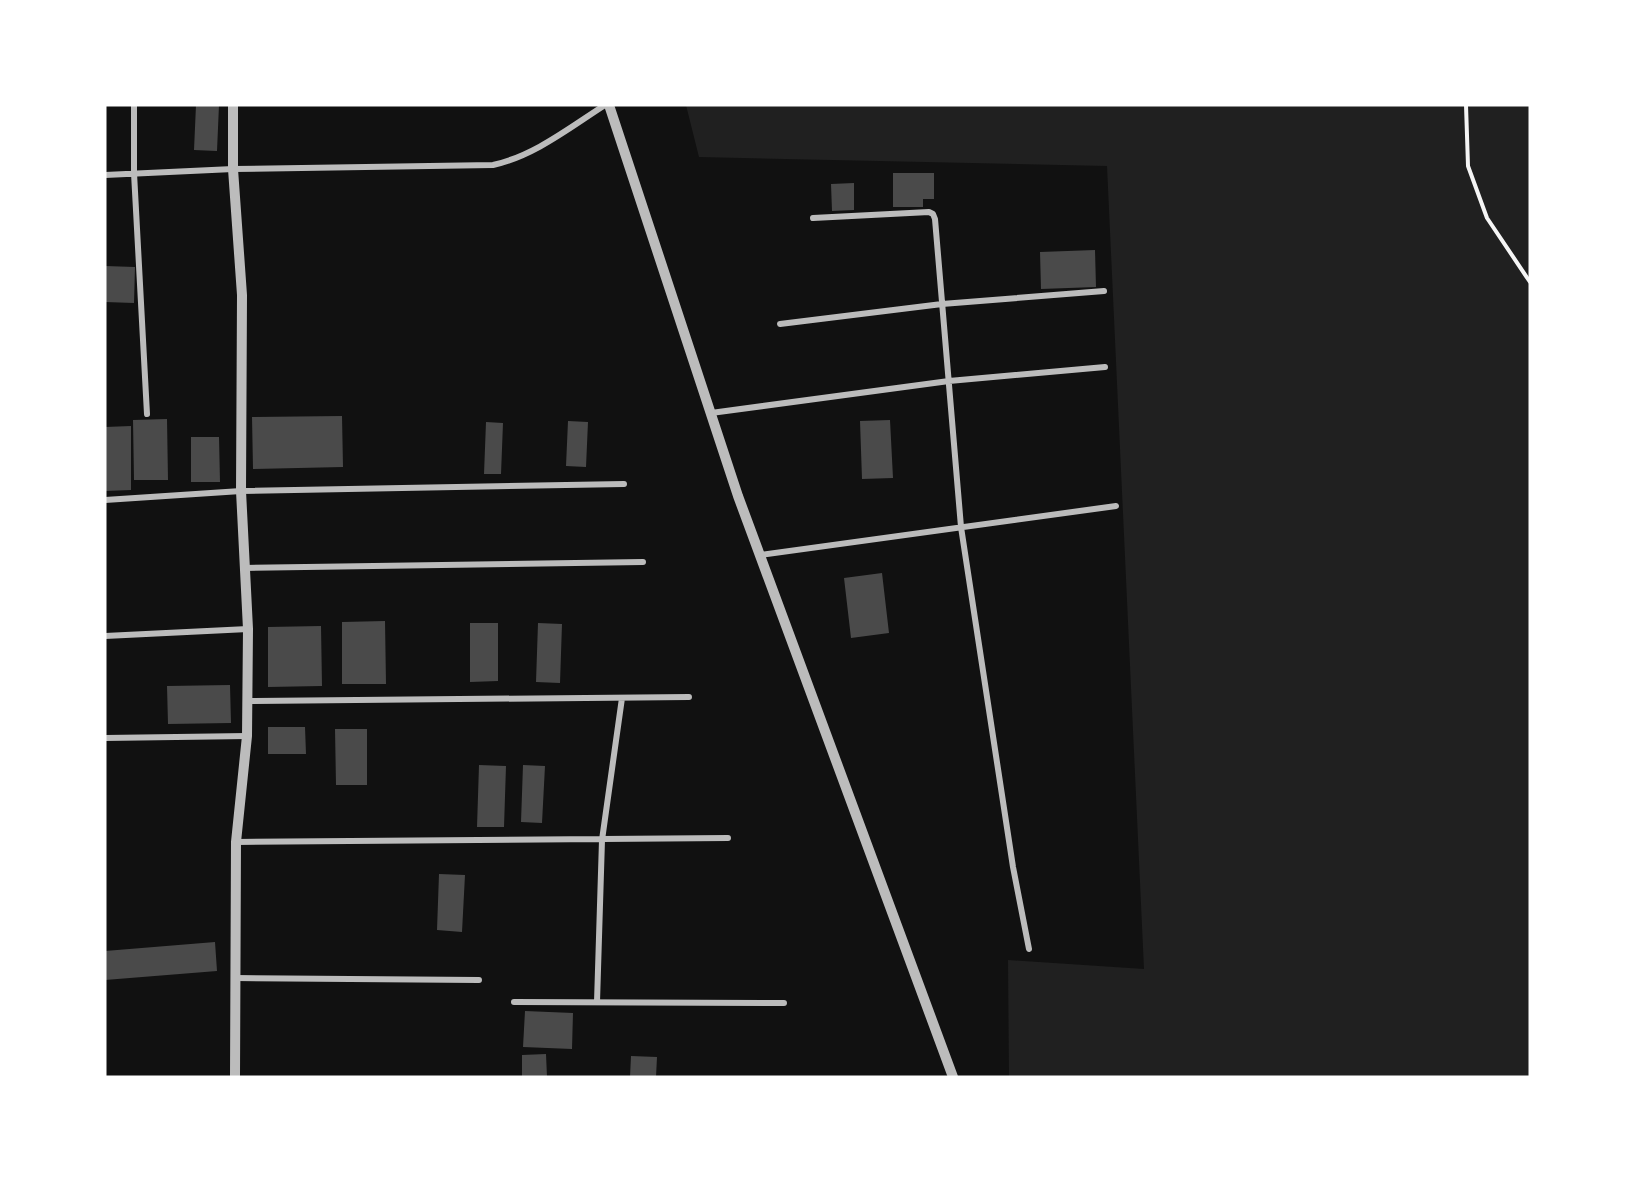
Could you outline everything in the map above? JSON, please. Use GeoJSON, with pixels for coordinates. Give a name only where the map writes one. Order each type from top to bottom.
{"type":"FeatureCollection","features":[{"type":"Feature","properties":{"kind":"street"},"geometry":{"type":"LineString","coordinates":[[134,105],[134,173],[147,414]]}},
{"type":"Feature","properties":{"kind":"street"},"geometry":{"type":"LineString","coordinates":[[233,105],[233,169],[242,295],[241,491],[248,629],[247,736],[236,842],[236,1077]]}},
{"type":"Feature","properties":{"kind":"street"},"geometry":{"type":"LineString","coordinates":[[105,175],[233,169],[492,165],[510,161],[543,145],[607,105],[738,496],[953,1077]]}},
{"type":"Feature","properties":{"kind":"street"},"geometry":{"type":"LineString","coordinates":[[813,218],[925,212],[933,214],[935,219],[961,527],[1012,867],[1029,949]]}},
{"type":"Feature","properties":{"kind":"street"},"geometry":{"type":"LineString","coordinates":[[780,324],[942,304],[1104,291]]}},
{"type":"Feature","properties":{"kind":"street"},"geometry":{"type":"LineString","coordinates":[[711,413],[949,381],[1105,367]]}},
{"type":"Feature","properties":{"kind":"street"},"geometry":{"type":"LineString","coordinates":[[105,500],[241,491],[624,484]]}},
{"type":"Feature","properties":{"kind":"street"},"geometry":{"type":"LineString","coordinates":[[760,555],[1116,506]]}},
{"type":"Feature","properties":{"kind":"street"},"geometry":{"type":"LineString","coordinates":[[244,568],[643,562]]}},
{"type":"Feature","properties":{"kind":"street"},"geometry":{"type":"LineString","coordinates":[[105,636],[248,629]]}},
{"type":"Feature","properties":{"kind":"street"},"geometry":{"type":"LineString","coordinates":[[247,701],[689,697]]}},
{"type":"Feature","properties":{"kind":"street"},"geometry":{"type":"LineString","coordinates":[[597,1002],[602,840],[622,698]]}},
{"type":"Feature","properties":{"kind":"street"},"geometry":{"type":"LineString","coordinates":[[105,738],[247,736]]}},
{"type":"Feature","properties":{"kind":"street"},"geometry":{"type":"LineString","coordinates":[[236,842],[728,838]]}},
{"type":"Feature","properties":{"kind":"street"},"geometry":{"type":"LineString","coordinates":[[235,978],[479,980]]}},
{"type":"Feature","properties":{"kind":"street"},"geometry":{"type":"LineString","coordinates":[[514,1002],[784,1003]]}},
{"type":"Feature","properties":{"kind":"path"},"geometry":{"type":"LineString","coordinates":[[1466,105],[1468,166],[1486,219],[1530,282]]}},
{"type":"Feature","properties":{"kind":"shaded area"},"geometry":{"type":"Polygon","coordinates":[[[686,105],[1530,105],[1530,1077],[1009,1077],[1008,960],[1144,969],[1107,166],[699,157],[686,105]]]}},
{"type":"Feature","properties":{"kind":"building"},"geometry":{"type":"Polygon","coordinates":[[[196,105],[219,105],[217,151],[194,150],[196,105]]]}},
{"type":"Feature","properties":{"kind":"building"},"geometry":{"type":"Polygon","coordinates":[[[893,173],[934,173],[934,199],[923,199],[923,207],[893,207],[893,173]]]}},
{"type":"Feature","properties":{"kind":"building"},"geometry":{"type":"Polygon","coordinates":[[[854,183],[854,210],[832,211],[831,184],[854,183]]]}},
{"type":"Feature","properties":{"kind":"building"},"geometry":{"type":"Polygon","coordinates":[[[1095,250],[1096,287],[1041,289],[1040,252],[1095,250]]]}},
{"type":"Feature","properties":{"kind":"building"},"geometry":{"type":"Polygon","coordinates":[[[105,266],[135,267],[134,303],[105,302],[105,266]]]}},
{"type":"Feature","properties":{"kind":"building"},"geometry":{"type":"Polygon","coordinates":[[[342,416],[343,467],[253,469],[252,417],[342,416]]]}},
{"type":"Feature","properties":{"kind":"building"},"geometry":{"type":"Polygon","coordinates":[[[167,419],[168,480],[134,480],[133,420],[167,419]]]}},
{"type":"Feature","properties":{"kind":"building"},"geometry":{"type":"Polygon","coordinates":[[[890,420],[893,478],[862,479],[860,421],[890,420]]]}},
{"type":"Feature","properties":{"kind":"building"},"geometry":{"type":"Polygon","coordinates":[[[568,421],[588,422],[586,467],[566,466],[568,421]]]}},
{"type":"Feature","properties":{"kind":"building"},"geometry":{"type":"Polygon","coordinates":[[[486,422],[503,423],[501,474],[484,474],[486,422]]]}},
{"type":"Feature","properties":{"kind":"building"},"geometry":{"type":"Polygon","coordinates":[[[131,426],[131,490],[105,491],[105,427],[131,426]]]}},
{"type":"Feature","properties":{"kind":"building"},"geometry":{"type":"Polygon","coordinates":[[[191,437],[219,437],[220,482],[191,482],[191,437]]]}},
{"type":"Feature","properties":{"kind":"building"},"geometry":{"type":"Polygon","coordinates":[[[882,573],[889,633],[851,638],[844,578],[882,573]]]}},
{"type":"Feature","properties":{"kind":"building"},"geometry":{"type":"Polygon","coordinates":[[[385,621],[386,684],[342,684],[342,622],[385,621]]]}},
{"type":"Feature","properties":{"kind":"building"},"geometry":{"type":"Polygon","coordinates":[[[470,623],[498,623],[498,681],[470,682],[470,623]]]}},
{"type":"Feature","properties":{"kind":"building"},"geometry":{"type":"Polygon","coordinates":[[[538,623],[562,624],[560,683],[536,682],[538,623]]]}},
{"type":"Feature","properties":{"kind":"building"},"geometry":{"type":"Polygon","coordinates":[[[321,626],[322,686],[268,687],[268,627],[321,626]]]}},
{"type":"Feature","properties":{"kind":"building"},"geometry":{"type":"Polygon","coordinates":[[[230,685],[231,723],[168,724],[167,686],[230,685]]]}},
{"type":"Feature","properties":{"kind":"building"},"geometry":{"type":"Polygon","coordinates":[[[268,727],[305,727],[306,754],[268,754],[268,727]]]}},
{"type":"Feature","properties":{"kind":"building"},"geometry":{"type":"Polygon","coordinates":[[[335,729],[367,729],[367,785],[336,785],[335,729]]]}},
{"type":"Feature","properties":{"kind":"building"},"geometry":{"type":"Polygon","coordinates":[[[479,765],[506,766],[504,827],[477,827],[479,765]]]}},
{"type":"Feature","properties":{"kind":"building"},"geometry":{"type":"Polygon","coordinates":[[[523,765],[545,766],[542,823],[521,822],[523,765]]]}},
{"type":"Feature","properties":{"kind":"building"},"geometry":{"type":"Polygon","coordinates":[[[439,874],[465,875],[462,932],[437,930],[439,874]]]}},
{"type":"Feature","properties":{"kind":"building"},"geometry":{"type":"Polygon","coordinates":[[[215,942],[217,971],[105,980],[105,951],[215,942]]]}},
{"type":"Feature","properties":{"kind":"building"},"geometry":{"type":"Polygon","coordinates":[[[525,1011],[573,1013],[572,1049],[523,1047],[525,1011]]]}},
{"type":"Feature","properties":{"kind":"building"},"geometry":{"type":"Polygon","coordinates":[[[546,1054],[547,1077],[522,1077],[522,1055],[546,1054]]]}},
{"type":"Feature","properties":{"kind":"building"},"geometry":{"type":"Polygon","coordinates":[[[631,1056],[657,1057],[656,1077],[630,1077],[631,1056]]]}}]}
